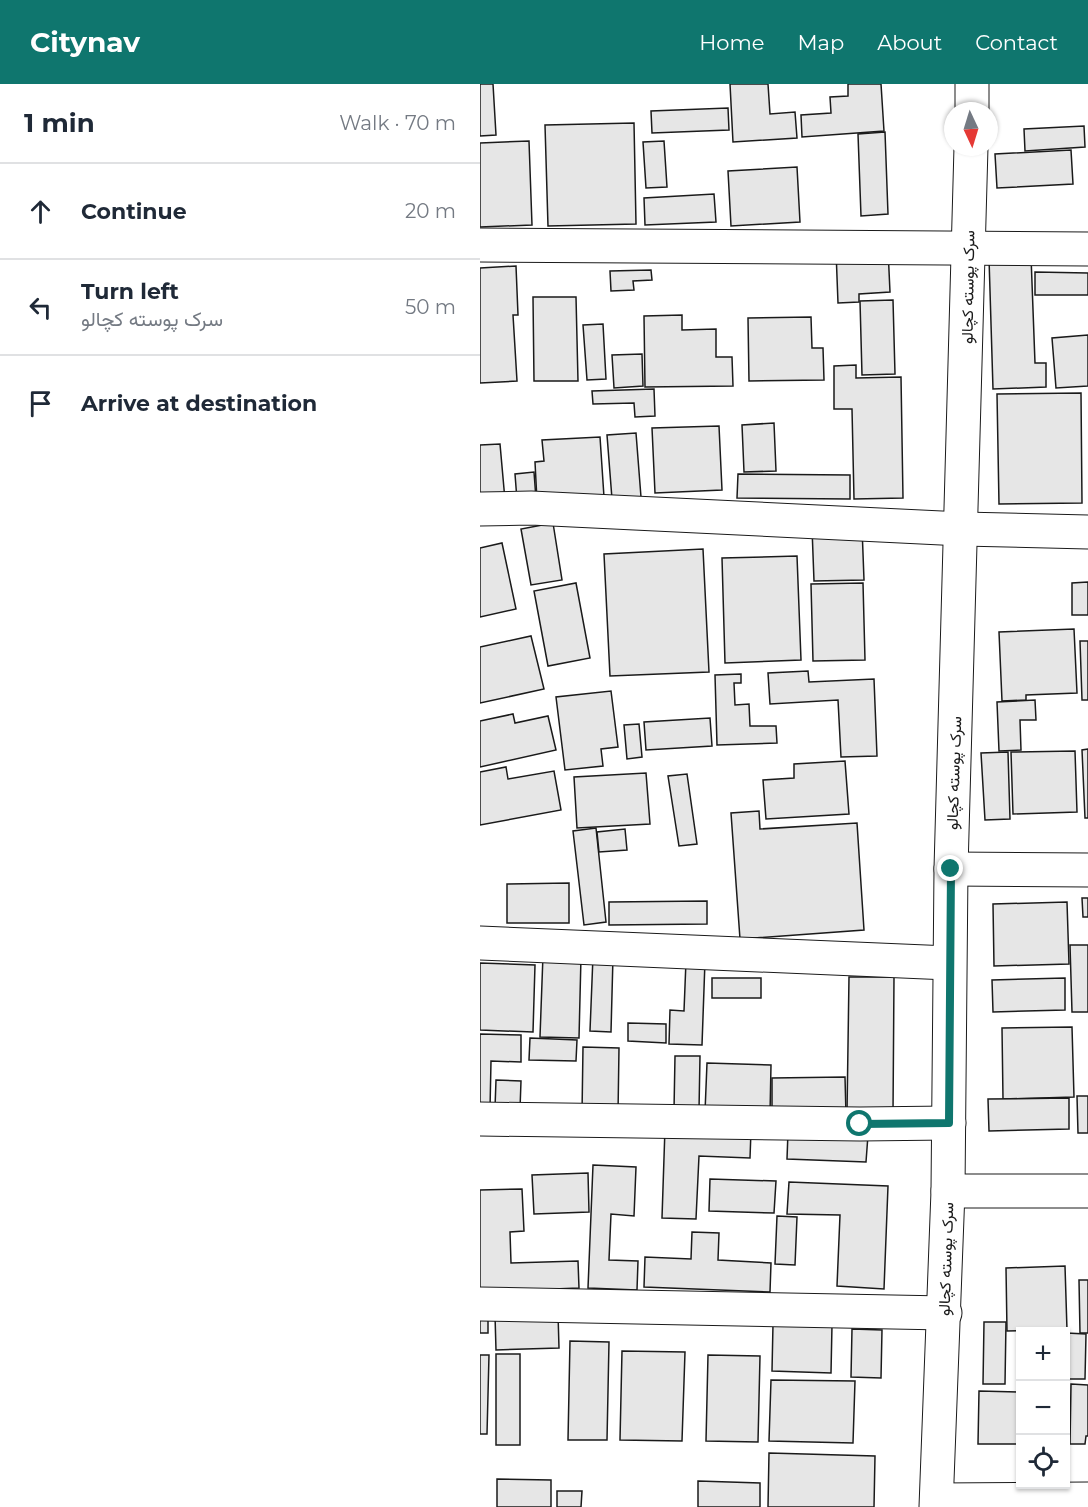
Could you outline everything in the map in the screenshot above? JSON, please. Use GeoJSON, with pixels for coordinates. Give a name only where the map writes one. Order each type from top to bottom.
{"type":"FeatureCollection","features":[{"type":"Feature","properties":{"kind":"street"},"geometry":{"type":"LineString","coordinates":[[972,84],[972,102]]}},
{"type":"Feature","properties":{"kind":"street","name":"سرک پوسته کچالو"},"geometry":{"type":"LineString","coordinates":[[937,1503],[945,1313],[951,869],[971,156]]}},
{"type":"Feature","properties":{"kind":"street"},"geometry":{"type":"LineString","coordinates":[[480,245],[1088,249]]}},
{"type":"Feature","properties":{"kind":"street"},"geometry":{"type":"LineString","coordinates":[[480,509],[531,508],[962,529],[1088,532]]}},
{"type":"Feature","properties":{"kind":"street"},"geometry":{"type":"LineString","coordinates":[[951,869],[1088,870]]}},
{"type":"Feature","properties":{"kind":"street"},"geometry":{"type":"LineString","coordinates":[[480,943],[950,963]]}},
{"type":"Feature","properties":{"kind":"street"},"geometry":{"type":"LineString","coordinates":[[480,1119],[949,1123]]}},
{"type":"Feature","properties":{"kind":"street"},"geometry":{"type":"LineString","coordinates":[[948,1191],[1088,1191]]}},
{"type":"Feature","properties":{"kind":"street"},"geometry":{"type":"LineString","coordinates":[[480,1304],[945,1313]]}},
{"type":"Feature","properties":{"kind":"street"},"geometry":{"type":"LineString","coordinates":[[937,1503],[1088,1499]]}},
{"type":"Feature","properties":{"kind":"building"},"geometry":{"type":"Polygon","coordinates":[[[480,84],[493,84],[496,135],[480,136],[480,84]]]}},
{"type":"Feature","properties":{"kind":"building"},"geometry":{"type":"Polygon","coordinates":[[[730,84],[768,84],[770,114],[795,112],[797,138],[733,142],[730,84]]]}},
{"type":"Feature","properties":{"kind":"building"},"geometry":{"type":"Polygon","coordinates":[[[848,84],[881,84],[884,131],[802,137],[801,115],[831,113],[830,97],[848,96],[848,84]]]}},
{"type":"Feature","properties":{"kind":"building"},"geometry":{"type":"Polygon","coordinates":[[[728,108],[729,130],[652,133],[651,111],[728,108]]]}},
{"type":"Feature","properties":{"kind":"building"},"geometry":{"type":"Polygon","coordinates":[[[634,123],[636,224],[548,226],[545,125],[634,123]]]}},
{"type":"Feature","properties":{"kind":"building"},"geometry":{"type":"Polygon","coordinates":[[[1084,126],[1085,147],[1025,151],[1024,129],[1084,126]]]}},
{"type":"Feature","properties":{"kind":"building"},"geometry":{"type":"Polygon","coordinates":[[[885,132],[888,214],[861,216],[858,134],[885,132]]]}},
{"type":"Feature","properties":{"kind":"building"},"geometry":{"type":"Polygon","coordinates":[[[529,141],[532,225],[480,227],[480,143],[529,141]]]}},
{"type":"Feature","properties":{"kind":"building"},"geometry":{"type":"Polygon","coordinates":[[[664,141],[667,187],[646,188],[643,142],[664,141]]]}},
{"type":"Feature","properties":{"kind":"building"},"geometry":{"type":"Polygon","coordinates":[[[1071,150],[1073,184],[997,188],[995,156],[998,154],[1071,150]]]}},
{"type":"Feature","properties":{"kind":"building"},"geometry":{"type":"Polygon","coordinates":[[[797,167],[800,222],[731,226],[728,171],[797,167]]]}},
{"type":"Feature","properties":{"kind":"building"},"geometry":{"type":"Polygon","coordinates":[[[714,194],[716,222],[645,225],[644,198],[714,194]]]}},
{"type":"Feature","properties":{"kind":"building"},"geometry":{"type":"Polygon","coordinates":[[[888,249],[890,292],[859,294],[859,302],[838,303],[836,251],[888,249]]]}},
{"type":"Feature","properties":{"kind":"building"},"geometry":{"type":"Polygon","coordinates":[[[1031,256],[1035,363],[1046,363],[1046,387],[993,389],[989,258],[1031,256]]]}},
{"type":"Feature","properties":{"kind":"building"},"geometry":{"type":"Polygon","coordinates":[[[516,266],[518,315],[513,315],[517,381],[480,383],[480,268],[516,266]]]}},
{"type":"Feature","properties":{"kind":"building"},"geometry":{"type":"Polygon","coordinates":[[[651,270],[652,280],[633,281],[634,290],[611,291],[610,271],[651,270]]]}},
{"type":"Feature","properties":{"kind":"building"},"geometry":{"type":"Polygon","coordinates":[[[1035,272],[1088,273],[1088,295],[1035,295],[1035,272]]]}},
{"type":"Feature","properties":{"kind":"building"},"geometry":{"type":"Polygon","coordinates":[[[533,297],[576,297],[578,381],[534,381],[533,297]]]}},
{"type":"Feature","properties":{"kind":"building"},"geometry":{"type":"Polygon","coordinates":[[[893,300],[895,374],[862,375],[860,301],[893,300]]]}},
{"type":"Feature","properties":{"kind":"building"},"geometry":{"type":"Polygon","coordinates":[[[682,315],[682,330],[716,329],[716,357],[732,357],[733,386],[645,387],[644,316],[682,315]]]}},
{"type":"Feature","properties":{"kind":"building"},"geometry":{"type":"Polygon","coordinates":[[[811,317],[812,348],[823,348],[824,380],[749,381],[748,318],[811,317]]]}},
{"type":"Feature","properties":{"kind":"building"},"geometry":{"type":"Polygon","coordinates":[[[603,324],[606,379],[587,380],[583,325],[603,324]]]}},
{"type":"Feature","properties":{"kind":"building"},"geometry":{"type":"Polygon","coordinates":[[[1088,335],[1088,386],[1056,388],[1052,338],[1088,335]]]}},
{"type":"Feature","properties":{"kind":"building"},"geometry":{"type":"Polygon","coordinates":[[[642,354],[643,386],[614,388],[612,355],[642,354]]]}},
{"type":"Feature","properties":{"kind":"building"},"geometry":{"type":"Polygon","coordinates":[[[856,365],[856,378],[901,377],[903,498],[854,499],[852,409],[834,409],[834,366],[856,365]]]}},
{"type":"Feature","properties":{"kind":"building"},"geometry":{"type":"Polygon","coordinates":[[[654,389],[655,416],[635,417],[634,403],[593,404],[592,391],[654,389]]]}},
{"type":"Feature","properties":{"kind":"building"},"geometry":{"type":"Polygon","coordinates":[[[1081,393],[1082,503],[999,504],[997,394],[1081,393]]]}},
{"type":"Feature","properties":{"kind":"building"},"geometry":{"type":"Polygon","coordinates":[[[774,423],[776,471],[744,472],[742,425],[774,423]]]}},
{"type":"Feature","properties":{"kind":"building"},"geometry":{"type":"Polygon","coordinates":[[[719,426],[722,490],[655,493],[652,428],[719,426]]]}},
{"type":"Feature","properties":{"kind":"building"},"geometry":{"type":"Polygon","coordinates":[[[636,433],[641,497],[612,499],[607,435],[636,433]]]}},
{"type":"Feature","properties":{"kind":"building"},"geometry":{"type":"Polygon","coordinates":[[[600,437],[604,497],[537,501],[535,462],[544,461],[542,440],[600,437]]]}},
{"type":"Feature","properties":{"kind":"building"},"geometry":{"type":"Polygon","coordinates":[[[500,444],[505,500],[480,502],[480,445],[500,444]]]}},
{"type":"Feature","properties":{"kind":"building"},"geometry":{"type":"Polygon","coordinates":[[[534,472],[536,499],[517,500],[515,474],[534,472]]]}},
{"type":"Feature","properties":{"kind":"building"},"geometry":{"type":"Polygon","coordinates":[[[738,474],[850,475],[850,499],[737,498],[738,474]]]}},
{"type":"Feature","properties":{"kind":"building"},"geometry":{"type":"Polygon","coordinates":[[[553,523],[562,580],[531,585],[521,529],[553,523]]]}},
{"type":"Feature","properties":{"kind":"building"},"geometry":{"type":"Polygon","coordinates":[[[862,527],[864,580],[814,581],[812,528],[862,527]]]}},
{"type":"Feature","properties":{"kind":"building"},"geometry":{"type":"Polygon","coordinates":[[[502,543],[516,609],[480,617],[480,548],[502,543]]]}},
{"type":"Feature","properties":{"kind":"building"},"geometry":{"type":"Polygon","coordinates":[[[703,549],[709,672],[610,676],[604,554],[703,549]]]}},
{"type":"Feature","properties":{"kind":"building"},"geometry":{"type":"Polygon","coordinates":[[[797,556],[801,660],[725,663],[722,558],[797,556]]]}},
{"type":"Feature","properties":{"kind":"building"},"geometry":{"type":"Polygon","coordinates":[[[1088,582],[1088,615],[1072,615],[1072,583],[1088,582]]]}},
{"type":"Feature","properties":{"kind":"building"},"geometry":{"type":"Polygon","coordinates":[[[576,583],[590,658],[548,666],[534,591],[576,583]]]}},
{"type":"Feature","properties":{"kind":"building"},"geometry":{"type":"Polygon","coordinates":[[[863,583],[865,660],[813,661],[811,584],[863,583]]]}},
{"type":"Feature","properties":{"kind":"building"},"geometry":{"type":"Polygon","coordinates":[[[1074,629],[1077,693],[1026,695],[1026,700],[1002,701],[999,632],[1074,629]]]}},
{"type":"Feature","properties":{"kind":"building"},"geometry":{"type":"Polygon","coordinates":[[[531,636],[544,689],[480,703],[480,647],[531,636]]]}},
{"type":"Feature","properties":{"kind":"building"},"geometry":{"type":"Polygon","coordinates":[[[1080,641],[1088,641],[1088,700],[1082,700],[1080,641]]]}},
{"type":"Feature","properties":{"kind":"building"},"geometry":{"type":"Polygon","coordinates":[[[808,671],[809,682],[874,679],[877,756],[841,757],[838,700],[770,704],[768,673],[808,671]]]}},
{"type":"Feature","properties":{"kind":"building"},"geometry":{"type":"Polygon","coordinates":[[[741,674],[741,683],[734,683],[735,705],[749,704],[750,726],[776,726],[777,743],[717,745],[715,675],[741,674]]]}},
{"type":"Feature","properties":{"kind":"building"},"geometry":{"type":"Polygon","coordinates":[[[611,691],[618,747],[601,749],[603,766],[565,770],[556,697],[611,691]]]}},
{"type":"Feature","properties":{"kind":"building"},"geometry":{"type":"Polygon","coordinates":[[[1035,700],[1036,720],[1020,720],[1021,750],[999,751],[997,702],[1035,700]]]}},
{"type":"Feature","properties":{"kind":"building"},"geometry":{"type":"Polygon","coordinates":[[[513,714],[515,723],[548,716],[556,750],[480,767],[480,721],[513,714]]]}},
{"type":"Feature","properties":{"kind":"building"},"geometry":{"type":"Polygon","coordinates":[[[710,718],[712,746],[646,750],[644,722],[710,718]]]}},
{"type":"Feature","properties":{"kind":"building"},"geometry":{"type":"Polygon","coordinates":[[[639,724],[642,757],[627,759],[624,725],[639,724]]]}},
{"type":"Feature","properties":{"kind":"building"},"geometry":{"type":"Polygon","coordinates":[[[1088,749],[1088,818],[1085,818],[1082,750],[1088,749]]]}},
{"type":"Feature","properties":{"kind":"building"},"geometry":{"type":"Polygon","coordinates":[[[1075,751],[1077,812],[1013,814],[1011,752],[1075,751]]]}},
{"type":"Feature","properties":{"kind":"building"},"geometry":{"type":"Polygon","coordinates":[[[1008,752],[1010,819],[985,820],[981,753],[1008,752]]]}},
{"type":"Feature","properties":{"kind":"building"},"geometry":{"type":"Polygon","coordinates":[[[845,761],[849,814],[766,819],[763,780],[794,778],[794,764],[845,761]]]}},
{"type":"Feature","properties":{"kind":"building"},"geometry":{"type":"Polygon","coordinates":[[[506,767],[508,779],[554,771],[561,810],[480,825],[480,772],[506,767]]]}},
{"type":"Feature","properties":{"kind":"building"},"geometry":{"type":"Polygon","coordinates":[[[646,773],[650,824],[577,828],[574,777],[646,773]]]}},
{"type":"Feature","properties":{"kind":"building"},"geometry":{"type":"Polygon","coordinates":[[[687,774],[697,844],[679,846],[668,776],[687,774]]]}},
{"type":"Feature","properties":{"kind":"building"},"geometry":{"type":"Polygon","coordinates":[[[759,811],[760,829],[857,823],[864,930],[740,939],[731,813],[759,811]]]}},
{"type":"Feature","properties":{"kind":"building"},"geometry":{"type":"Polygon","coordinates":[[[596,828],[606,922],[584,925],[573,831],[596,828]]]}},
{"type":"Feature","properties":{"kind":"building"},"geometry":{"type":"Polygon","coordinates":[[[625,829],[627,850],[599,852],[597,832],[625,829]]]}},
{"type":"Feature","properties":{"kind":"building"},"geometry":{"type":"Polygon","coordinates":[[[569,883],[569,923],[507,923],[507,884],[569,883]]]}},
{"type":"Feature","properties":{"kind":"building"},"geometry":{"type":"Polygon","coordinates":[[[1082,898],[1088,898],[1088,917],[1083,917],[1082,898]]]}},
{"type":"Feature","properties":{"kind":"building"},"geometry":{"type":"Polygon","coordinates":[[[707,901],[707,924],[609,925],[609,902],[707,901]]]}},
{"type":"Feature","properties":{"kind":"building"},"geometry":{"type":"Polygon","coordinates":[[[1067,902],[1069,964],[994,966],[993,904],[1067,902]]]}},
{"type":"Feature","properties":{"kind":"building"},"geometry":{"type":"Polygon","coordinates":[[[1070,945],[1088,945],[1088,1012],[1072,1012],[1070,945]]]}},
{"type":"Feature","properties":{"kind":"building"},"geometry":{"type":"Polygon","coordinates":[[[543,955],[581,957],[579,1038],[540,1037],[543,955]]]}},
{"type":"Feature","properties":{"kind":"building"},"geometry":{"type":"Polygon","coordinates":[[[593,956],[613,957],[611,1032],[590,1031],[593,956]]]}},
{"type":"Feature","properties":{"kind":"building"},"geometry":{"type":"Polygon","coordinates":[[[686,961],[705,961],[702,1045],[669,1044],[670,1010],[684,1011],[686,961]]]}},
{"type":"Feature","properties":{"kind":"building"},"geometry":{"type":"Polygon","coordinates":[[[480,963],[535,965],[533,1032],[480,1030],[480,963]]]}},
{"type":"Feature","properties":{"kind":"building"},"geometry":{"type":"Polygon","coordinates":[[[849,977],[894,977],[893,1114],[847,1113],[849,977]]]}},
{"type":"Feature","properties":{"kind":"building"},"geometry":{"type":"Polygon","coordinates":[[[712,978],[761,978],[761,998],[712,998],[712,978]]]}},
{"type":"Feature","properties":{"kind":"building"},"geometry":{"type":"Polygon","coordinates":[[[1065,978],[1065,1010],[993,1012],[992,980],[1065,978]]]}},
{"type":"Feature","properties":{"kind":"building"},"geometry":{"type":"Polygon","coordinates":[[[628,1023],[666,1024],[666,1043],[628,1041],[628,1023]]]}},
{"type":"Feature","properties":{"kind":"building"},"geometry":{"type":"Polygon","coordinates":[[[1072,1027],[1074,1097],[1003,1099],[1002,1028],[1072,1027]]]}},
{"type":"Feature","properties":{"kind":"building"},"geometry":{"type":"Polygon","coordinates":[[[480,1034],[521,1035],[521,1062],[491,1061],[490,1109],[480,1109],[480,1034]]]}},
{"type":"Feature","properties":{"kind":"building"},"geometry":{"type":"Polygon","coordinates":[[[530,1038],[577,1040],[576,1061],[529,1060],[530,1038]]]}},
{"type":"Feature","properties":{"kind":"building"},"geometry":{"type":"Polygon","coordinates":[[[583,1047],[619,1048],[618,1114],[582,1114],[583,1047]]]}},
{"type":"Feature","properties":{"kind":"building"},"geometry":{"type":"Polygon","coordinates":[[[675,1056],[700,1056],[699,1110],[674,1110],[675,1056]]]}},
{"type":"Feature","properties":{"kind":"building"},"geometry":{"type":"Polygon","coordinates":[[[707,1063],[771,1065],[770,1114],[705,1112],[707,1063]]]}},
{"type":"Feature","properties":{"kind":"building"},"geometry":{"type":"Polygon","coordinates":[[[845,1077],[846,1115],[772,1115],[772,1078],[845,1077]]]}},
{"type":"Feature","properties":{"kind":"building"},"geometry":{"type":"Polygon","coordinates":[[[496,1080],[521,1081],[520,1109],[495,1108],[496,1080]]]}},
{"type":"Feature","properties":{"kind":"building"},"geometry":{"type":"Polygon","coordinates":[[[1077,1096],[1088,1096],[1088,1133],[1078,1133],[1077,1096]]]}},
{"type":"Feature","properties":{"kind":"building"},"geometry":{"type":"Polygon","coordinates":[[[1069,1098],[1069,1129],[989,1131],[988,1099],[1069,1098]]]}},
{"type":"Feature","properties":{"kind":"building"},"geometry":{"type":"Polygon","coordinates":[[[665,1128],[751,1131],[750,1158],[699,1156],[696,1219],[662,1218],[665,1128]]]}},
{"type":"Feature","properties":{"kind":"building"},"geometry":{"type":"Polygon","coordinates":[[[788,1132],[868,1135],[866,1162],[787,1159],[788,1132]]]}},
{"type":"Feature","properties":{"kind":"building"},"geometry":{"type":"Polygon","coordinates":[[[593,1165],[636,1167],[634,1216],[611,1214],[609,1260],[638,1261],[637,1290],[588,1288],[593,1165]]]}},
{"type":"Feature","properties":{"kind":"building"},"geometry":{"type":"Polygon","coordinates":[[[588,1173],[589,1212],[534,1214],[532,1175],[588,1173]]]}},
{"type":"Feature","properties":{"kind":"building"},"geometry":{"type":"Polygon","coordinates":[[[710,1179],[776,1181],[774,1213],[709,1211],[710,1179]]]}},
{"type":"Feature","properties":{"kind":"building"},"geometry":{"type":"Polygon","coordinates":[[[789,1182],[888,1186],[884,1289],[837,1286],[840,1215],[787,1214],[789,1182]]]}},
{"type":"Feature","properties":{"kind":"building"},"geometry":{"type":"Polygon","coordinates":[[[522,1189],[524,1231],[510,1232],[511,1263],[578,1261],[579,1288],[480,1292],[480,1190],[522,1189]]]}},
{"type":"Feature","properties":{"kind":"building"},"geometry":{"type":"Polygon","coordinates":[[[777,1216],[797,1217],[795,1265],[775,1264],[777,1216]]]}},
{"type":"Feature","properties":{"kind":"building"},"geometry":{"type":"Polygon","coordinates":[[[692,1232],[719,1233],[718,1260],[771,1263],[770,1292],[644,1287],[645,1257],[691,1259],[692,1232]]]}},
{"type":"Feature","properties":{"kind":"building"},"geometry":{"type":"Polygon","coordinates":[[[1065,1266],[1067,1327],[1016,1327],[1016,1331],[1007,1331],[1006,1268],[1065,1266]]]}},
{"type":"Feature","properties":{"kind":"building"},"geometry":{"type":"Polygon","coordinates":[[[1079,1280],[1088,1280],[1088,1333],[1080,1333],[1079,1280]]]}},
{"type":"Feature","properties":{"kind":"building"},"geometry":{"type":"Polygon","coordinates":[[[480,1313],[488,1313],[488,1333],[480,1333],[480,1313]]]}},
{"type":"Feature","properties":{"kind":"building"},"geometry":{"type":"Polygon","coordinates":[[[558,1313],[559,1348],[496,1350],[495,1315],[558,1313]]]}},
{"type":"Feature","properties":{"kind":"building"},"geometry":{"type":"Polygon","coordinates":[[[984,1322],[1006,1322],[1005,1384],[983,1384],[984,1322]]]}},
{"type":"Feature","properties":{"kind":"building"},"geometry":{"type":"Polygon","coordinates":[[[773,1324],[832,1325],[831,1373],[772,1371],[773,1324]]]}},
{"type":"Feature","properties":{"kind":"building"},"geometry":{"type":"Polygon","coordinates":[[[852,1329],[882,1330],[881,1378],[851,1377],[852,1329]]]}},
{"type":"Feature","properties":{"kind":"building"},"geometry":{"type":"Polygon","coordinates":[[[1070,1333],[1086,1334],[1085,1379],[1070,1379],[1070,1333]]]}},
{"type":"Feature","properties":{"kind":"building"},"geometry":{"type":"Polygon","coordinates":[[[570,1341],[609,1342],[607,1440],[568,1440],[570,1341]]]}},
{"type":"Feature","properties":{"kind":"building"},"geometry":{"type":"Polygon","coordinates":[[[622,1351],[685,1352],[682,1441],[620,1440],[622,1351]]]}},
{"type":"Feature","properties":{"kind":"building"},"geometry":{"type":"Polygon","coordinates":[[[496,1354],[520,1354],[520,1445],[496,1445],[496,1354]]]}},
{"type":"Feature","properties":{"kind":"building"},"geometry":{"type":"Polygon","coordinates":[[[480,1355],[489,1355],[487,1434],[480,1434],[480,1355]]]}},
{"type":"Feature","properties":{"kind":"building"},"geometry":{"type":"Polygon","coordinates":[[[708,1355],[760,1356],[758,1442],[706,1441],[708,1355]]]}},
{"type":"Feature","properties":{"kind":"building"},"geometry":{"type":"Polygon","coordinates":[[[771,1380],[855,1381],[853,1443],[769,1441],[771,1380]]]}},
{"type":"Feature","properties":{"kind":"building"},"geometry":{"type":"Polygon","coordinates":[[[1071,1384],[1088,1385],[1088,1436],[1086,1436],[1085,1444],[1070,1444],[1071,1384]]]}},
{"type":"Feature","properties":{"kind":"building"},"geometry":{"type":"Polygon","coordinates":[[[979,1391],[1016,1392],[1016,1444],[978,1444],[979,1391]]]}},
{"type":"Feature","properties":{"kind":"building"},"geometry":{"type":"Polygon","coordinates":[[[769,1453],[875,1456],[874,1507],[768,1507],[769,1453]]]}},
{"type":"Feature","properties":{"kind":"building"},"geometry":{"type":"Polygon","coordinates":[[[497,1479],[551,1480],[551,1507],[497,1507],[497,1479]]]}},
{"type":"Feature","properties":{"kind":"building"},"geometry":{"type":"Polygon","coordinates":[[[698,1481],[760,1483],[760,1507],[698,1507],[698,1481]]]}},
{"type":"Feature","properties":{"kind":"building"},"geometry":{"type":"Polygon","coordinates":[[[557,1491],[582,1491],[581,1507],[557,1507],[557,1491]]]}},
{"type":"Feature","properties":{"kind":"route"},"geometry":{"type":"LineString","coordinates":[[860,1124],[949,1123],[951,869]]}}]}
